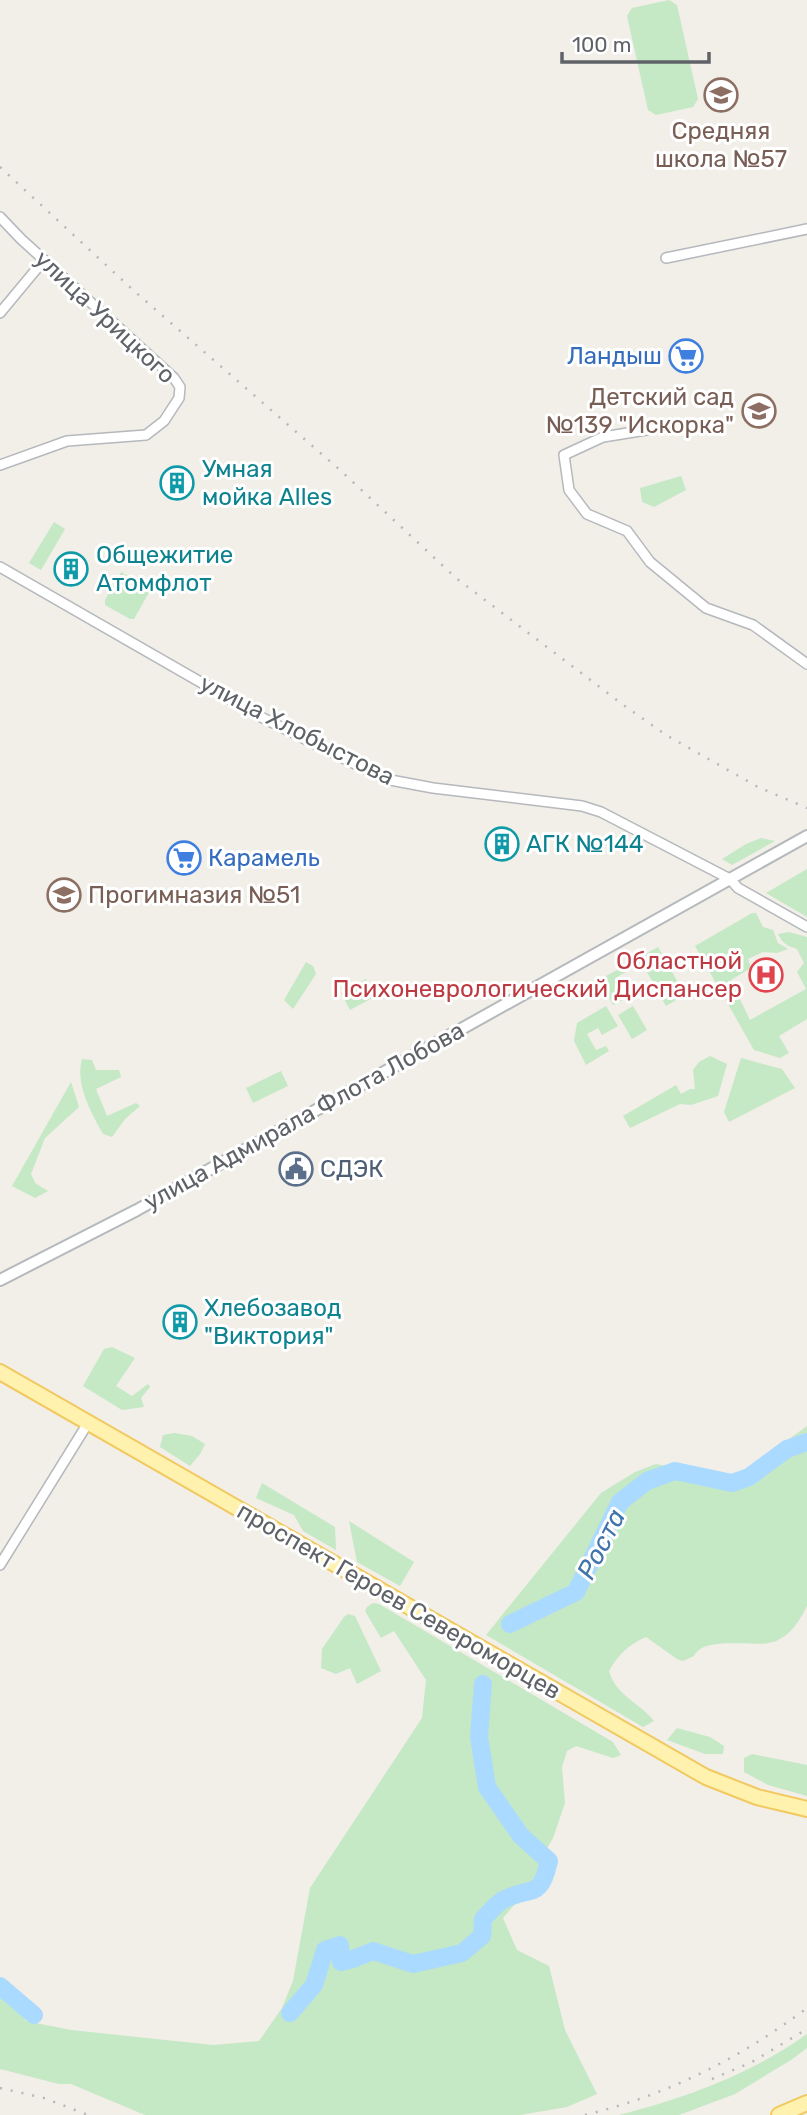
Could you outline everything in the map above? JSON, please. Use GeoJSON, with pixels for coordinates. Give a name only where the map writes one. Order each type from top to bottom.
{"type":"FeatureCollection","features":[{"type":"Feature","properties":{"kind":"main road","name":"проспект Героев Североморцев"},"geometry":{"type":"LineString","coordinates":[[0,1372],[706,1777],[758,1797],[807,1809]]}},
{"type":"Feature","properties":{"kind":"main road"},"geometry":{"type":"LineString","coordinates":[[779,2115],[807,2103]]}},
{"type":"Feature","properties":{"kind":"street","name":"улица Урицкого"},"geometry":{"type":"LineString","coordinates":[[0,217],[174,378],[180,387],[178,398],[164,421],[146,435],[67,441],[0,465]]}},
{"type":"Feature","properties":{"kind":"street"},"geometry":{"type":"LineString","coordinates":[[666,258],[807,229]]}},
{"type":"Feature","properties":{"kind":"street"},"geometry":{"type":"LineString","coordinates":[[0,313],[44,260]]}},
{"type":"Feature","properties":{"kind":"street"},"geometry":{"type":"LineString","coordinates":[[677,425],[603,438],[564,455],[569,490],[587,514],[627,531],[650,562],[706,608],[753,625],[807,664]]}},
{"type":"Feature","properties":{"kind":"street","name":"улица Хлобыстова"},"geometry":{"type":"LineString","coordinates":[[0,566],[263,718],[385,779],[433,788],[582,806],[601,812],[730,879],[738,888],[807,927]]}},
{"type":"Feature","properties":{"kind":"street","name":"улица Адмирала Флота Лобова"},"geometry":{"type":"LineString","coordinates":[[0,1280],[149,1203],[807,836]]}},
{"type":"Feature","properties":{"kind":"street","name":"улица Адмирала Флота Лобова"},"geometry":{"type":"LineString","coordinates":[[0,1289],[20,1271]]}},
{"type":"Feature","properties":{"kind":"street"},"geometry":{"type":"LineString","coordinates":[[0,1565],[89,1423]]}},
{"type":"Feature","properties":{"kind":"green space"},"geometry":{"type":"Polygon","coordinates":[[[669,0],[677,5],[698,99],[693,107],[656,115],[648,110],[627,16],[632,8],[669,0]]]}},
{"type":"Feature","properties":{"kind":"green space"},"geometry":{"type":"Polygon","coordinates":[[[681,476],[686,490],[654,507],[642,502],[640,488],[681,476]]]}},
{"type":"Feature","properties":{"kind":"green space"},"geometry":{"type":"Polygon","coordinates":[[[54,522],[65,529],[41,570],[29,563],[54,522]]]}},
{"type":"Feature","properties":{"kind":"green space"},"geometry":{"type":"Polygon","coordinates":[[[121,572],[151,589],[134,619],[105,605],[105,600],[121,572]]]}},
{"type":"Feature","properties":{"kind":"green space"},"geometry":{"type":"Polygon","coordinates":[[[761,838],[775,841],[732,865],[722,859],[746,844],[761,838]]]}},
{"type":"Feature","properties":{"kind":"green space"},"geometry":{"type":"Polygon","coordinates":[[[807,869],[807,917],[766,893],[807,869]]]}},
{"type":"Feature","properties":{"kind":"green space"},"geometry":{"type":"Polygon","coordinates":[[[756,913],[763,927],[773,930],[778,943],[788,949],[777,953],[763,952],[748,959],[751,968],[731,980],[750,1020],[806,989],[797,972],[804,963],[797,949],[785,944],[778,934],[789,932],[807,937],[807,1019],[779,1036],[789,1053],[780,1058],[754,1050],[695,946],[756,913]]]}},
{"type":"Feature","properties":{"kind":"green space"},"geometry":{"type":"Polygon","coordinates":[[[658,947],[685,995],[666,1006],[642,963],[617,977],[628,997],[613,1005],[599,980],[658,947]]]}},
{"type":"Feature","properties":{"kind":"green space"},"geometry":{"type":"Polygon","coordinates":[[[306,962],[313,966],[316,974],[293,1009],[284,1000],[306,962]]]}},
{"type":"Feature","properties":{"kind":"green space"},"geometry":{"type":"Polygon","coordinates":[[[366,979],[376,996],[350,1010],[341,993],[366,979]]]}},
{"type":"Feature","properties":{"kind":"green space"},"geometry":{"type":"Polygon","coordinates":[[[606,1006],[618,1026],[602,1035],[598,1028],[587,1034],[596,1050],[606,1046],[609,1051],[586,1065],[574,1041],[577,1023],[606,1006]]]}},
{"type":"Feature","properties":{"kind":"green space"},"geometry":{"type":"Polygon","coordinates":[[[633,1006],[647,1030],[632,1039],[618,1015],[633,1006]]]}},
{"type":"Feature","properties":{"kind":"green space"},"geometry":{"type":"Polygon","coordinates":[[[710,1056],[727,1064],[718,1096],[691,1105],[680,1104],[630,1128],[623,1116],[676,1085],[681,1094],[695,1089],[693,1070],[699,1062],[710,1056]]]}},
{"type":"Feature","properties":{"kind":"green space"},"geometry":{"type":"Polygon","coordinates":[[[741,1058],[782,1069],[795,1088],[729,1122],[724,1112],[741,1058]]]}},
{"type":"Feature","properties":{"kind":"green space"},"geometry":{"type":"Polygon","coordinates":[[[82,1059],[92,1060],[96,1070],[119,1070],[121,1077],[96,1089],[107,1116],[136,1103],[140,1106],[125,1119],[112,1137],[103,1134],[85,1098],[80,1068],[82,1059]]]}},
{"type":"Feature","properties":{"kind":"green space"},"geometry":{"type":"Polygon","coordinates":[[[281,1071],[288,1086],[253,1103],[246,1088],[281,1071]]]}},
{"type":"Feature","properties":{"kind":"green space"},"geometry":{"type":"Polygon","coordinates":[[[71,1082],[79,1107],[45,1138],[31,1174],[35,1183],[48,1191],[35,1198],[12,1186],[71,1082]]]}},
{"type":"Feature","properties":{"kind":"green space"},"geometry":{"type":"Polygon","coordinates":[[[112,1347],[135,1358],[116,1386],[132,1396],[148,1384],[150,1387],[141,1398],[144,1407],[122,1410],[83,1386],[104,1349],[112,1347]]]}},
{"type":"Feature","properties":{"kind":"green space"},"geometry":{"type":"Polygon","coordinates":[[[807,1426],[807,1606],[798,1622],[779,1640],[708,1646],[683,1661],[646,1637],[634,1643],[620,1655],[609,1671],[622,1693],[654,1721],[643,1727],[486,1635],[601,1493],[635,1472],[656,1464],[733,1480],[807,1426]]]}},
{"type":"Feature","properties":{"kind":"green space"},"geometry":{"type":"Polygon","coordinates":[[[174,1433],[192,1436],[205,1444],[190,1466],[160,1447],[163,1435],[174,1433]]]}},
{"type":"Feature","properties":{"kind":"green space"},"geometry":{"type":"Polygon","coordinates":[[[262,1483],[335,1527],[336,1550],[303,1531],[294,1515],[256,1498],[262,1483]]]}},
{"type":"Feature","properties":{"kind":"green space"},"geometry":{"type":"Polygon","coordinates":[[[349,1521],[414,1562],[400,1586],[357,1562],[349,1521]]]}},
{"type":"Feature","properties":{"kind":"green space"},"geometry":{"type":"Polygon","coordinates":[[[373,1603],[379,1604],[613,1742],[621,1755],[613,1758],[576,1746],[567,1751],[562,1767],[565,1803],[546,1850],[541,1874],[503,1918],[517,1950],[549,1966],[565,2030],[597,2094],[567,2107],[520,2115],[145,2115],[71,2084],[59,2084],[0,2069],[0,1995],[11,2000],[26,2021],[71,2030],[213,2045],[259,2041],[282,2008],[293,1981],[310,1888],[422,1718],[426,1680],[394,1631],[381,1638],[365,1611],[373,1603]]]}},
{"type":"Feature","properties":{"kind":"green space"},"geometry":{"type":"Polygon","coordinates":[[[348,1614],[355,1616],[381,1671],[357,1684],[350,1668],[336,1674],[321,1668],[322,1649],[348,1614]]]}},
{"type":"Feature","properties":{"kind":"green space"},"geometry":{"type":"Polygon","coordinates":[[[677,1728],[710,1737],[724,1746],[723,1754],[705,1754],[667,1740],[677,1728]]]}},
{"type":"Feature","properties":{"kind":"green space"},"geometry":{"type":"Polygon","coordinates":[[[752,1754],[807,1765],[807,1796],[768,1785],[744,1772],[744,1758],[752,1754]]]}},
{"type":"Feature","properties":{"kind":"green space"},"geometry":{"type":"Polygon","coordinates":[[[807,2034],[807,2048],[735,2094],[679,2115],[619,2115],[668,2101],[741,2073],[807,2034]]]}},
{"type":"Feature","properties":{"kind":"waterway","name":"Роста"},"geometry":{"type":"LineString","coordinates":[[510,1624],[576,1592],[620,1502],[647,1481],[675,1471],[732,1483],[749,1477],[787,1449],[807,1442]]}},
{"type":"Feature","properties":{"kind":"waterway","name":"Роста"},"geometry":{"type":"LineString","coordinates":[[290,2013],[314,1985],[325,1950],[340,1945],[341,1962],[373,1951],[413,1964],[462,1953],[482,1936],[483,1919],[498,1904],[534,1890],[542,1882],[549,1861],[521,1836],[487,1787],[479,1737],[483,1684]]}},
{"type":"Feature","properties":{"kind":"waterway","name":"Роста"},"geometry":{"type":"LineString","coordinates":[[0,1986],[34,2015]]}},
{"type":"Feature","properties":{"kind":"railway"},"geometry":{"type":"LineString","coordinates":[[0,167],[133,290],[340,470],[456,578],[666,735],[758,787],[807,808]]}},
{"type":"Feature","properties":{"kind":"railway"},"geometry":{"type":"LineString","coordinates":[[585,2115],[645,2097],[701,2073],[755,2043],[807,2008]]}},
{"type":"Feature","properties":{"kind":"railway"},"geometry":{"type":"LineString","coordinates":[[712,2079],[752,2062],[807,2029]]}},
{"type":"Feature","properties":{"kind":"railway"},"geometry":{"type":"LineString","coordinates":[[0,2088],[44,2098],[88,2115]]}},
{"type":"Feature","properties":{"kind":"place","name":"Средняя школа №57"},"geometry":{"type":"Point","coordinates":[721,95]}},
{"type":"Feature","properties":{"kind":"place","name":"Ландыш"},"geometry":{"type":"Point","coordinates":[686,356]}},
{"type":"Feature","properties":{"kind":"place","name":"Детский сад №139 \"Искорка\""},"geometry":{"type":"Point","coordinates":[759,411]}},
{"type":"Feature","properties":{"kind":"place","name":"Умная мойка Alles"},"geometry":{"type":"Point","coordinates":[177,483]}},
{"type":"Feature","properties":{"kind":"place","name":"Общежитие Атомфлот"},"geometry":{"type":"Point","coordinates":[71,569]}},
{"type":"Feature","properties":{"kind":"place","name":"АГК №144"},"geometry":{"type":"Point","coordinates":[502,844]}},
{"type":"Feature","properties":{"kind":"place","name":"Карамель"},"geometry":{"type":"Point","coordinates":[184,858]}},
{"type":"Feature","properties":{"kind":"place","name":"Прогимназия №51"},"geometry":{"type":"Point","coordinates":[64,895]}},
{"type":"Feature","properties":{"kind":"place","name":"Областной Психоневрологический Диспансер"},"geometry":{"type":"Point","coordinates":[766,975]}},
{"type":"Feature","properties":{"kind":"place","name":"СДЭК"},"geometry":{"type":"Point","coordinates":[296,1169]}},
{"type":"Feature","properties":{"kind":"place","name":"Хлебозавод \"Виктория\""},"geometry":{"type":"Point","coordinates":[180,1322]}}]}
